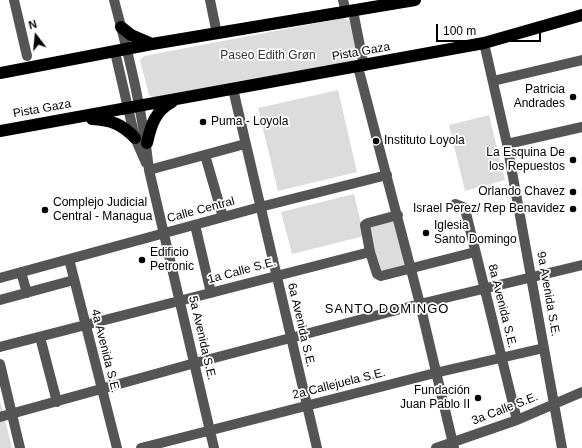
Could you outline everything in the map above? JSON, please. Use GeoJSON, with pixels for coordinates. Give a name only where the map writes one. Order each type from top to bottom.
{"type":"FeatureCollection","features":[{"type":"Feature","properties":{"kind":"highway"},"geometry":{"type":"LineString","coordinates":[[0,73],[152,44],[350,12],[414,0]]}},
{"type":"Feature","properties":{"kind":"highway","name":"Pista Gaza"},"geometry":{"type":"LineString","coordinates":[[0,131],[484,43],[582,15]]}},
{"type":"Feature","properties":{"kind":"highway"},"geometry":{"type":"LineString","coordinates":[[121,27],[132,35],[152,44]]}},
{"type":"Feature","properties":{"kind":"highway"},"geometry":{"type":"LineString","coordinates":[[147,143],[156,115],[164,107],[179,99]]}},
{"type":"Feature","properties":{"kind":"highway"},"geometry":{"type":"LineString","coordinates":[[65,119],[113,121],[122,126],[135,138]]}},
{"type":"Feature","properties":{"kind":"street"},"geometry":{"type":"LineString","coordinates":[[14,0],[27,56]]}},
{"type":"Feature","properties":{"kind":"street"},"geometry":{"type":"LineString","coordinates":[[114,0],[121,27],[121,51],[134,107],[147,143],[150,170]]}},
{"type":"Feature","properties":{"kind":"street"},"geometry":{"type":"LineString","coordinates":[[210,0],[217,34]]}},
{"type":"Feature","properties":{"kind":"street"},"geometry":{"type":"LineString","coordinates":[[343,0],[350,12],[361,66],[420,304],[453,446]]}},
{"type":"Feature","properties":{"kind":"street","name":"9a Avenida S.E."},"geometry":{"type":"LineString","coordinates":[[484,43],[507,144],[562,448]]}},
{"type":"Feature","properties":{"kind":"street"},"geometry":{"type":"LineString","coordinates":[[493,81],[582,60]]}},
{"type":"Feature","properties":{"kind":"street","name":"6a Avenida S.E."},"geometry":{"type":"LineString","coordinates":[[233,89],[317,448]]}},
{"type":"Feature","properties":{"kind":"street"},"geometry":{"type":"LineString","coordinates":[[134,107],[135,138],[150,170]]}},
{"type":"Feature","properties":{"kind":"street"},"geometry":{"type":"LineString","coordinates":[[507,144],[582,127]]}},
{"type":"Feature","properties":{"kind":"street"},"geometry":{"type":"LineString","coordinates":[[150,170],[245,144]]}},
{"type":"Feature","properties":{"kind":"street"},"geometry":{"type":"LineString","coordinates":[[205,156],[223,217]]}},
{"type":"Feature","properties":{"kind":"street","name":"5a Avenida S.E."},"geometry":{"type":"LineString","coordinates":[[150,170],[214,448]]}},
{"type":"Feature","properties":{"kind":"street","name":"Calle Central"},"geometry":{"type":"LineString","coordinates":[[0,278],[260,207],[387,175]]}},
{"type":"Feature","properties":{"kind":"street","name":"8a Avenida S.E."},"geometry":{"type":"LineString","coordinates":[[455,204],[463,207],[466,213],[517,420]]}},
{"type":"Feature","properties":{"kind":"street"},"geometry":{"type":"LineString","coordinates":[[398,215],[365,225],[374,270],[381,276],[475,252]]}},
{"type":"Feature","properties":{"kind":"street"},"geometry":{"type":"LineString","coordinates":[[195,225],[211,293]]}},
{"type":"Feature","properties":{"kind":"street","name":"1a Calle S.E."},"geometry":{"type":"LineString","coordinates":[[0,348],[370,252]]}},
{"type":"Feature","properties":{"kind":"street","name":"4a Avenida S.E."},"geometry":{"type":"LineString","coordinates":[[69,259],[117,448]]}},
{"type":"Feature","properties":{"kind":"street"},"geometry":{"type":"LineString","coordinates":[[0,417],[102,390],[195,363],[420,304],[531,276],[582,265]]}},
{"type":"Feature","properties":{"kind":"street"},"geometry":{"type":"LineString","coordinates":[[21,272],[27,293]]}},
{"type":"Feature","properties":{"kind":"street"},"geometry":{"type":"LineString","coordinates":[[0,300],[74,280]]}},
{"type":"Feature","properties":{"kind":"street"},"geometry":{"type":"LineString","coordinates":[[40,337],[57,402]]}},
{"type":"Feature","properties":{"kind":"street","name":"2a Callejuela S.E."},"geometry":{"type":"LineString","coordinates":[[142,448],[435,373],[544,348]]}},
{"type":"Feature","properties":{"kind":"street"},"geometry":{"type":"LineString","coordinates":[[0,364],[20,448]]}},
{"type":"Feature","properties":{"kind":"street","name":"3a Calle S.E."},"geometry":{"type":"LineString","coordinates":[[436,448],[453,446],[582,392]]}},
{"type":"Feature","properties":{"kind":"green space","name":"Paseo Edith Grøn"},"geometry":{"type":"Polygon","coordinates":[[[343,18],[351,21],[358,55],[357,58],[350,62],[156,99],[149,95],[140,60],[144,56],[343,18]]]}},
{"type":"Feature","properties":{"kind":"green space"},"geometry":{"type":"Polygon","coordinates":[[[338,90],[357,172],[278,191],[258,108],[338,90]]]}},
{"type":"Feature","properties":{"kind":"green space"},"geometry":{"type":"Polygon","coordinates":[[[489,115],[505,180],[465,191],[449,125],[489,115]]]}},
{"type":"Feature","properties":{"kind":"green space"},"geometry":{"type":"Polygon","coordinates":[[[354,194],[364,236],[292,254],[281,212],[354,194]]]}},
{"type":"Feature","properties":{"kind":"green space"},"geometry":{"type":"Polygon","coordinates":[[[395,221],[405,264],[396,269],[382,271],[379,270],[369,230],[371,225],[395,221]]]}},
{"type":"Feature","properties":{"kind":"green space"},"geometry":{"type":"Polygon","coordinates":[[[0,400],[12,448],[0,448],[0,400]]]}},
{"type":"Feature","properties":{"kind":"place","name":"Patricia Andrades"},"geometry":{"type":"Point","coordinates":[573,97]}},
{"type":"Feature","properties":{"kind":"place","name":"Puma - Loyola"},"geometry":{"type":"Point","coordinates":[203,122]}},
{"type":"Feature","properties":{"kind":"place","name":"Instituto Loyola"},"geometry":{"type":"Point","coordinates":[376,141]}},
{"type":"Feature","properties":{"kind":"place","name":"La Esquina De los Repuestos"},"geometry":{"type":"Point","coordinates":[573,160]}},
{"type":"Feature","properties":{"kind":"place","name":"Orlando Chavez"},"geometry":{"type":"Point","coordinates":[573,192]}},
{"type":"Feature","properties":{"kind":"place","name":"Israel Perez/ Rep Benavidez"},"geometry":{"type":"Point","coordinates":[573,209]}},
{"type":"Feature","properties":{"kind":"place","name":"Complejo Judicial Central - Managua"},"geometry":{"type":"Point","coordinates":[45,210]}},
{"type":"Feature","properties":{"kind":"place","name":"Iglesia Santo Domingo"},"geometry":{"type":"Point","coordinates":[426,233]}},
{"type":"Feature","properties":{"kind":"place","name":"Edificio Petronic"},"geometry":{"type":"Point","coordinates":[142,260]}},
{"type":"Feature","properties":{"kind":"place","name":"Fundación Juan Pablo II"},"geometry":{"type":"Point","coordinates":[478,398]}},
{"type":"Feature","properties":{"kind":"district","name":"SANTO DOMINGO"},"geometry":{"type":"Point","coordinates":[387,309]}}]}
